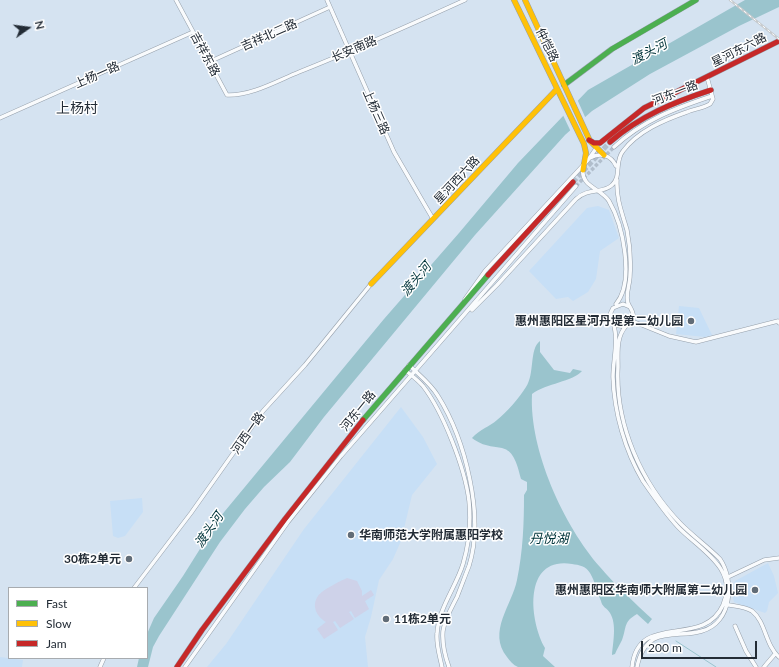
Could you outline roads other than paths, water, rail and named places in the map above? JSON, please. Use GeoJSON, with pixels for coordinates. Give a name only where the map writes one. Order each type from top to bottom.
{"type":"FeatureCollection","features":[{"type":"Feature","properties":{"kind":"street","name":"吉祥东路"},"geometry":{"type":"LineString","coordinates":[[176,0],[227,95],[240,94]]}},
{"type":"Feature","properties":{"kind":"street","name":"上杨三路"},"geometry":{"type":"LineString","coordinates":[[327,0],[394,152],[434,219]]}},
{"type":"Feature","properties":{"kind":"street","name":"长安南路"},"geometry":{"type":"LineString","coordinates":[[240,94],[252,91],[349,52],[465,0]]}},
{"type":"Feature","properties":{"kind":"street","name":"仲恺路"},"geometry":{"type":"LineString","coordinates":[[514,0],[584,144],[586,161]]}},
{"type":"Feature","properties":{"kind":"street","name":"仲恺路"},"geometry":{"type":"LineString","coordinates":[[525,0],[589,140]]}},
{"type":"Feature","properties":{"kind":"street"},"geometry":{"type":"LineString","coordinates":[[564,85],[612,49],[696,0]]}},
{"type":"Feature","properties":{"kind":"street","name":"吉祥北二路"},"geometry":{"type":"LineString","coordinates":[[209,62],[330,7]]}},
{"type":"Feature","properties":{"kind":"street","name":"上杨一路"},"geometry":{"type":"LineString","coordinates":[[0,118],[193,32]]}},
{"type":"Feature","properties":{"kind":"street","name":"星河东六路"},"geometry":{"type":"LineString","coordinates":[[611,142],[644,108],[779,41]]}},
{"type":"Feature","properties":{"kind":"street"},"geometry":{"type":"LineString","coordinates":[[707,77],[711,90]]}},
{"type":"Feature","properties":{"kind":"street","name":"星河西六路"},"geometry":{"type":"LineString","coordinates":[[370,284],[434,219],[557,89]]}},
{"type":"Feature","properties":{"kind":"street","name":"河东一路"},"geometry":{"type":"LineString","coordinates":[[711,90],[712,96],[653,118],[630,133],[611,142],[644,116],[665,106],[711,90]]}},
{"type":"Feature","properties":{"kind":"street"},"geometry":{"type":"LineString","coordinates":[[637,667],[642,652],[654,639],[704,631],[716,623],[730,591],[720,559],[682,524],[654,491],[646,478],[627,435],[619,398],[617,372],[620,335],[626,326],[632,321],[633,314],[627,298],[630,278],[629,250],[627,231],[616,196],[617,167],[620,154],[641,135],[663,122],[710,104],[713,100],[712,96]]}},
{"type":"Feature","properties":{"kind":"street"},"geometry":{"type":"LineString","coordinates":[[589,140],[598,143],[611,142]]}},
{"type":"Feature","properties":{"kind":"street"},"geometry":{"type":"LineString","coordinates":[[589,140],[596,148],[614,162],[617,167]]}},
{"type":"Feature","properties":{"kind":"street"},"geometry":{"type":"LineString","coordinates":[[458,308],[484,271],[586,161],[596,148],[611,142]]}},
{"type":"Feature","properties":{"kind":"street"},"geometry":{"type":"LineString","coordinates":[[604,155],[598,155],[586,161],[583,170],[585,180],[593,188],[603,193],[613,208],[623,240],[625,282],[622,294],[610,315],[616,333],[613,377],[619,418],[629,452],[641,477],[662,508],[679,528],[717,563],[726,578]]}},
{"type":"Feature","properties":{"kind":"street"},"geometry":{"type":"LineString","coordinates":[[460,321],[493,290],[576,199],[587,191],[609,188],[617,179]]}},
{"type":"Feature","properties":{"kind":"street","name":"河东一路"},"geometry":{"type":"LineString","coordinates":[[177,667],[284,517],[458,308],[574,184]]}},
{"type":"Feature","properties":{"kind":"street","name":"河东一路"},"geometry":{"type":"LineString","coordinates":[[185,667],[288,522],[341,456],[460,321],[574,184]]}},
{"type":"Feature","properties":{"kind":"street","name":"河西一路"},"geometry":{"type":"LineString","coordinates":[[135,587],[191,513],[263,411],[306,364],[370,284]]}},
{"type":"Feature","properties":{"kind":"street"},"geometry":{"type":"LineString","coordinates":[[616,305],[623,304],[630,307]]}},
{"type":"Feature","properties":{"kind":"street"},"geometry":{"type":"LineString","coordinates":[[632,321],[669,336],[696,342],[778,321],[779,323]]}},
{"type":"Feature","properties":{"kind":"street"},"geometry":{"type":"LineString","coordinates":[[613,323],[618,326],[626,326]]}},
{"type":"Feature","properties":{"kind":"street"},"geometry":{"type":"LineString","coordinates":[[407,368],[416,372],[430,385],[443,404],[458,441],[472,489],[474,502],[474,535],[469,565],[457,597],[446,618],[443,632],[448,667]]}},
{"type":"Feature","properties":{"kind":"street"},"geometry":{"type":"LineString","coordinates":[[407,368],[430,397],[448,435],[461,469],[469,500],[466,550],[452,593],[440,616],[437,635],[442,667]]}},
{"type":"Feature","properties":{"kind":"street"},"geometry":{"type":"LineString","coordinates":[[726,578],[764,560],[779,558]]}},
{"type":"Feature","properties":{"kind":"street"},"geometry":{"type":"LineString","coordinates":[[725,604],[752,611],[757,617],[768,645],[779,657]]}},
{"type":"Feature","properties":{"kind":"street"},"geometry":{"type":"LineString","coordinates":[[632,667],[635,652],[647,638],[666,632],[698,628],[711,621],[725,604]]}},
{"type":"Feature","properties":{"kind":"street"},"geometry":{"type":"LineString","coordinates":[[735,626],[746,651],[756,667]]}},
{"type":"Feature","properties":{"kind":"street"},"geometry":{"type":"LineString","coordinates":[[764,667],[775,654]]}},
{"type":"Feature","properties":{"kind":"water"},"geometry":{"type":"Polygon","coordinates":[[[745,0],[779,0],[779,7],[739,26],[650,74],[592,111],[565,135],[475,235],[324,417],[290,462],[264,487],[245,509],[220,542],[159,636],[153,647],[148,667],[137,667],[139,659],[148,659],[148,632],[154,618],[183,576],[220,517],[384,319],[518,163],[588,90],[745,0]]]}},
{"type":"Feature","properties":{"kind":"water","name":"丹悦湖"},"geometry":{"type":"Polygon","coordinates":[[[540,341],[540,352],[554,370],[570,373],[573,369],[582,371],[572,378],[545,387],[532,394],[536,439],[551,486],[574,531],[587,550],[612,581],[652,619],[648,624],[637,614],[629,620],[627,622],[622,640],[615,654],[612,655],[614,633],[612,617],[609,611],[603,606],[590,573],[580,565],[556,564],[545,570],[538,580],[534,592],[536,622],[545,648],[543,656],[555,667],[518,667],[513,664],[501,648],[499,638],[503,618],[517,580],[521,559],[524,495],[527,490],[527,482],[521,479],[513,455],[508,450],[489,446],[472,438],[478,432],[501,417],[513,405],[526,387],[529,382],[534,350],[540,341]]]}},
{"type":"Feature","properties":{"kind":"waterway"},"geometry":{"type":"LineString","coordinates":[[676,641],[716,667]]}},
{"type":"Feature","properties":{"kind":"tunnel"},"geometry":{"type":"LineString","coordinates":[[573,182],[610,142]]}},
{"type":"Feature","properties":{"kind":"tunnel"},"geometry":{"type":"LineString","coordinates":[[576,186],[614,147]]}},
{"type":"Feature","properties":{"kind":"railway"},"geometry":{"type":"LineString","coordinates":[[730,0],[779,39]]}},
{"type":"Feature","properties":{"kind":"place","name":"惠州惠阳区星河丹堤第二幼儿园"},"geometry":{"type":"Point","coordinates":[691,321]}},
{"type":"Feature","properties":{"kind":"place","name":"华南师范大学附属惠阳学校"},"geometry":{"type":"Point","coordinates":[351,535]}},
{"type":"Feature","properties":{"kind":"place","name":"30栋2单元"},"geometry":{"type":"Point","coordinates":[129,559]}},
{"type":"Feature","properties":{"kind":"place","name":"惠州惠阳区华南师大附属第二幼儿园"},"geometry":{"type":"Point","coordinates":[755,590]}},
{"type":"Feature","properties":{"kind":"place","name":"11栋2单元"},"geometry":{"type":"Point","coordinates":[386,619]}},
{"type":"Feature","properties":{"kind":"district","name":"上杨村"},"geometry":{"type":"Point","coordinates":[77,108]}},
{"type":"Feature","properties":{"kind":"water label","name":"渡头河"},"geometry":{"type":"Point","coordinates":[649,52]}},
{"type":"Feature","properties":{"kind":"water label","name":"渡头河"},"geometry":{"type":"Point","coordinates":[416,279]}},
{"type":"Feature","properties":{"kind":"water label","name":"渡头河"},"geometry":{"type":"Point","coordinates":[209,530]}}]}
